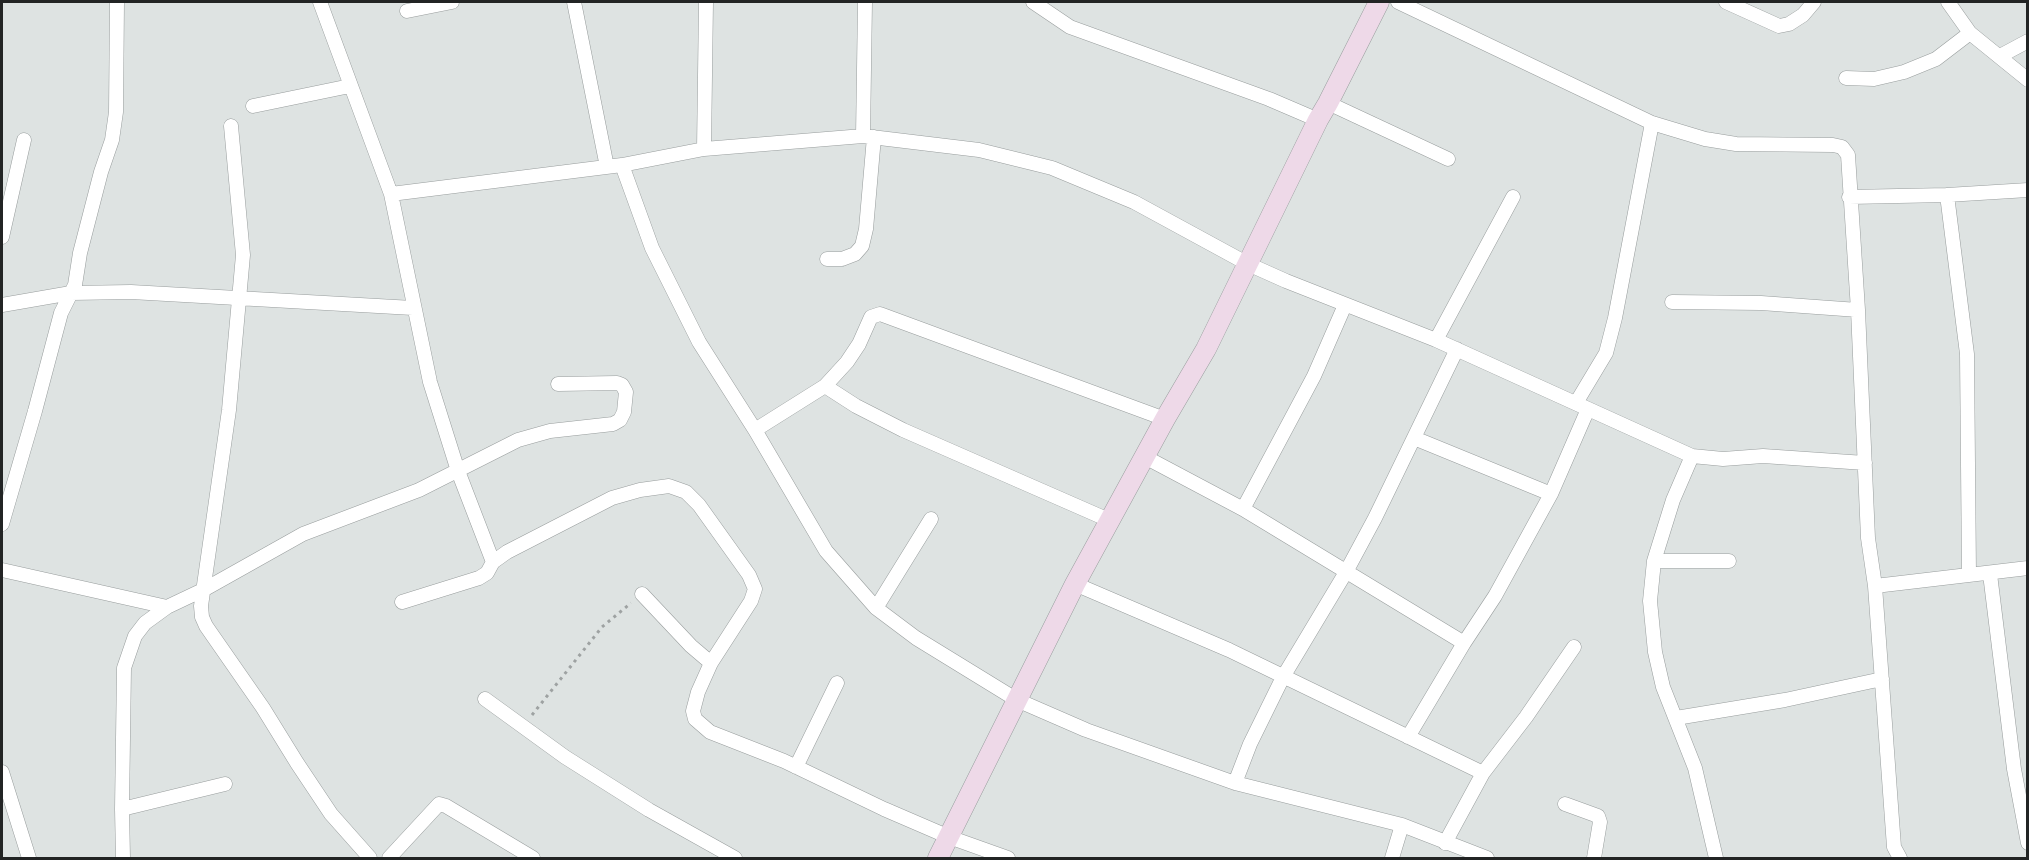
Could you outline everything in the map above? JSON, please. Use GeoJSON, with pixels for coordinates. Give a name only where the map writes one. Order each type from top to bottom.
{"type":"FeatureCollection","features":[{"type":"Feature","properties":{"kind":"street"},"geometry":{"type":"LineString","coordinates":[[2,524],[61,313],[75,285],[80,253],[112,140],[116,112],[117,2]]}},
{"type":"Feature","properties":{"kind":"street"},"geometry":{"type":"LineString","coordinates":[[320,2],[391,194],[430,382],[458,471],[493,562]]}},
{"type":"Feature","properties":{"kind":"street"},"geometry":{"type":"LineString","coordinates":[[407,11],[453,2]]}},
{"type":"Feature","properties":{"kind":"street"},"geometry":{"type":"LineString","coordinates":[[574,2],[607,167]]}},
{"type":"Feature","properties":{"kind":"street"},"geometry":{"type":"LineString","coordinates":[[704,148],[706,2]]}},
{"type":"Feature","properties":{"kind":"street"},"geometry":{"type":"LineString","coordinates":[[827,259],[842,259],[855,254],[862,246],[867,220],[865,2]]}},
{"type":"Feature","properties":{"kind":"street"},"geometry":{"type":"LineString","coordinates":[[1033,2],[1070,27],[1269,99],[1323,112],[1448,159]]}},
{"type":"Feature","properties":{"kind":"street"},"geometry":{"type":"LineString","coordinates":[[938,858],[1076,584],[1165,418],[1206,349],[1379,2]]}},
{"type":"Feature","properties":{"kind":"street"},"geometry":{"type":"LineString","coordinates":[[1398,2],[1652,123],[1705,139],[1736,144],[1833,145],[1842,147],[1848,155],[1858,310],[1868,538],[1875,586],[1894,847],[1900,858]]}},
{"type":"Feature","properties":{"kind":"street"},"geometry":{"type":"LineString","coordinates":[[1726,2],[1779,26],[1790,24],[1803,15],[1814,2]]}},
{"type":"Feature","properties":{"kind":"street"},"geometry":{"type":"LineString","coordinates":[[1948,2],[1970,33],[2028,80]]}},
{"type":"Feature","properties":{"kind":"street"},"geometry":{"type":"LineString","coordinates":[[1846,78],[1874,79],[1904,72],[1936,59],[1953,49],[1970,33]]}},
{"type":"Feature","properties":{"kind":"street"},"geometry":{"type":"LineString","coordinates":[[2000,56],[2028,40]]}},
{"type":"Feature","properties":{"kind":"street"},"geometry":{"type":"LineString","coordinates":[[253,106],[350,86]]}},
{"type":"Feature","properties":{"kind":"street"},"geometry":{"type":"LineString","coordinates":[[1408,737],[1495,596],[1551,494],[1613,327],[1621,295],[1652,123]]}},
{"type":"Feature","properties":{"kind":"street"},"geometry":{"type":"LineString","coordinates":[[231,126],[243,255],[229,410],[201,606],[202,616],[206,626],[332,814],[367,858]]}},
{"type":"Feature","properties":{"kind":"street"},"geometry":{"type":"LineString","coordinates":[[391,194],[622,165],[704,148],[868,136],[979,150],[1052,168],[1134,202],[1248,264],[1457,349],[1692,456],[1723,459],[1763,456],[1865,463]]}},
{"type":"Feature","properties":{"kind":"street"},"geometry":{"type":"LineString","coordinates":[[2,237],[24,140]]}},
{"type":"Feature","properties":{"kind":"street"},"geometry":{"type":"LineString","coordinates":[[622,165],[652,248],[699,342],[755,430],[826,551],[876,608],[916,638],[1017,700],[1086,730],[1235,783],[1402,825],[1487,858]]}},
{"type":"Feature","properties":{"kind":"street"},"geometry":{"type":"LineString","coordinates":[[1849,197],[1947,195],[2028,190]]}},
{"type":"Feature","properties":{"kind":"street"},"geometry":{"type":"LineString","coordinates":[[1947,195],[1967,354],[1970,574]]}},
{"type":"Feature","properties":{"kind":"street"},"geometry":{"type":"LineString","coordinates":[[1436,340],[1513,197]]}},
{"type":"Feature","properties":{"kind":"street"},"geometry":{"type":"LineString","coordinates":[[2,305],[71,293],[131,292],[413,308]]}},
{"type":"Feature","properties":{"kind":"street"},"geometry":{"type":"LineString","coordinates":[[1672,302],[1761,303],[1858,310]]}},
{"type":"Feature","properties":{"kind":"street"},"geometry":{"type":"LineString","coordinates":[[1243,509],[1304,395],[1346,305]]}},
{"type":"Feature","properties":{"kind":"street"},"geometry":{"type":"LineString","coordinates":[[755,430],[825,386],[847,362],[859,344],[871,317],[880,314],[1165,418]]}},
{"type":"Feature","properties":{"kind":"street"},"geometry":{"type":"LineString","coordinates":[[1235,783],[1250,744],[1283,677],[1346,573],[1457,349]]}},
{"type":"Feature","properties":{"kind":"street"},"geometry":{"type":"LineString","coordinates":[[123,858],[124,668],[135,636],[145,624],[167,607],[205,589],[303,534],[418,490],[518,440],[550,431],[613,424],[620,420],[624,412],[626,392],[617,383],[558,384]]}},
{"type":"Feature","properties":{"kind":"street"},"geometry":{"type":"LineString","coordinates":[[825,386],[856,406],[903,430],[1111,521]]}},
{"type":"Feature","properties":{"kind":"street"},"geometry":{"type":"LineString","coordinates":[[1414,438],[1551,494]]}},
{"type":"Feature","properties":{"kind":"street"},"geometry":{"type":"LineString","coordinates":[[1692,456],[1670,510],[1654,561],[1650,601],[1655,652],[1663,687],[1695,768],[1716,858]]}},
{"type":"Feature","properties":{"kind":"street"},"geometry":{"type":"LineString","coordinates":[[1145,457],[1243,509],[1464,643]]}},
{"type":"Feature","properties":{"kind":"street"},"geometry":{"type":"LineString","coordinates":[[402,602],[479,578],[487,573],[493,562],[536,536],[612,498],[640,490],[669,486],[686,492],[699,505],[742,565],[754,589],[751,601],[711,663],[698,692],[693,711],[695,718],[711,732],[796,767],[949,837],[1008,858]]}},
{"type":"Feature","properties":{"kind":"street"},"geometry":{"type":"LineString","coordinates":[[876,608],[931,519]]}},
{"type":"Feature","properties":{"kind":"street"},"geometry":{"type":"LineString","coordinates":[[1654,561],[1729,561]]}},
{"type":"Feature","properties":{"kind":"street"},"geometry":{"type":"LineString","coordinates":[[1875,586],[2028,568]]}},
{"type":"Feature","properties":{"kind":"street"},"geometry":{"type":"LineString","coordinates":[[2,570],[167,607]]}},
{"type":"Feature","properties":{"kind":"street"},"geometry":{"type":"LineString","coordinates":[[1990,574],[2014,769],[2028,843]]}},
{"type":"Feature","properties":{"kind":"street"},"geometry":{"type":"LineString","coordinates":[[1076,584],[1229,650],[1483,773]]}},
{"type":"Feature","properties":{"kind":"street"},"geometry":{"type":"LineString","coordinates":[[642,594],[691,646],[711,663]]}},
{"type":"Feature","properties":{"kind":"street"},"geometry":{"type":"LineString","coordinates":[[1445,843],[1483,773],[1526,717],[1574,647]]}},
{"type":"Feature","properties":{"kind":"street"},"geometry":{"type":"LineString","coordinates":[[1676,718],[1785,700],[1882,679]]}},
{"type":"Feature","properties":{"kind":"street"},"geometry":{"type":"LineString","coordinates":[[796,767],[837,683]]}},
{"type":"Feature","properties":{"kind":"street"},"geometry":{"type":"LineString","coordinates":[[485,699],[594,776],[735,858]]}},
{"type":"Feature","properties":{"kind":"street"},"geometry":{"type":"LineString","coordinates":[[2,772],[29,858]]}},
{"type":"Feature","properties":{"kind":"street"},"geometry":{"type":"LineString","coordinates":[[122,809],[225,784]]}},
{"type":"Feature","properties":{"kind":"street"},"geometry":{"type":"LineString","coordinates":[[389,858],[439,804],[533,858]]}},
{"type":"Feature","properties":{"kind":"street"},"geometry":{"type":"LineString","coordinates":[[1565,804],[1598,816],[1600,822],[1594,858]]}},
{"type":"Feature","properties":{"kind":"street"},"geometry":{"type":"LineString","coordinates":[[1392,858],[1402,825]]}},
{"type":"Feature","properties":{"kind":"path"},"geometry":{"type":"LineString","coordinates":[[524,726],[602,627],[642,594]]}}]}
